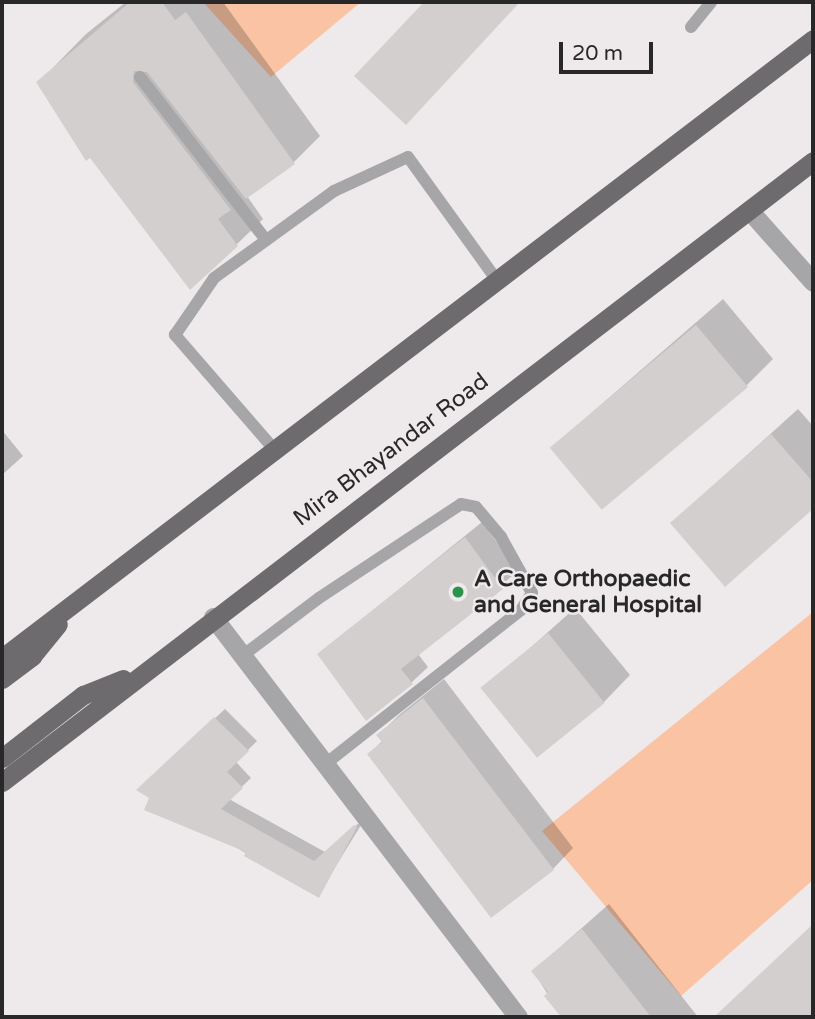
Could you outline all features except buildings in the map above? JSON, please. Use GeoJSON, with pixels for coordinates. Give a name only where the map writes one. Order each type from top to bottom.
{"type":"FeatureCollection","features":[{"type":"Feature","properties":{"kind":"main road"},"geometry":{"type":"LineString","coordinates":[[2,658],[273,448],[813,39]]}},
{"type":"Feature","properties":{"kind":"main road","name":"Mira Bhayandar Road"},"geometry":{"type":"LineString","coordinates":[[2,782],[212,617],[813,161]]}},
{"type":"Feature","properties":{"kind":"main road"},"geometry":{"type":"LineString","coordinates":[[2,679],[32,656],[82,596]]}},
{"type":"Feature","properties":{"kind":"main road"},"geometry":{"type":"LineString","coordinates":[[2,758],[83,695],[144,671]]}},
{"type":"Feature","properties":{"kind":"street"},"geometry":{"type":"LineString","coordinates":[[749,210],[813,282]]}},
{"type":"Feature","properties":{"kind":"street"},"geometry":{"type":"LineString","coordinates":[[212,617],[518,1017]]}},
{"type":"Feature","properties":{"kind":"lane"},"geometry":{"type":"LineString","coordinates":[[691,27],[711,2]]}},
{"type":"Feature","properties":{"kind":"lane"},"geometry":{"type":"LineString","coordinates":[[140,77],[266,240]]}},
{"type":"Feature","properties":{"kind":"lane"},"geometry":{"type":"LineString","coordinates":[[273,448],[175,335],[214,278],[334,191],[408,158],[496,279]]}},
{"type":"Feature","properties":{"kind":"lane"},"geometry":{"type":"LineString","coordinates":[[242,656],[319,598],[461,504],[476,507],[500,537],[532,593],[521,610],[324,764]]}},
{"type":"Feature","properties":{"kind":"shaded area"},"geometry":{"type":"Polygon","coordinates":[[[203,2],[361,2],[271,77],[203,2]]]}},
{"type":"Feature","properties":{"kind":"shaded area"},"geometry":{"type":"Polygon","coordinates":[[[813,612],[813,880],[681,996],[542,831],[813,612]]]}},
{"type":"Feature","properties":{"kind":"place","name":"A Care Orthopaedic and General Hospital"},"geometry":{"type":"Point","coordinates":[458,592]}}]}
